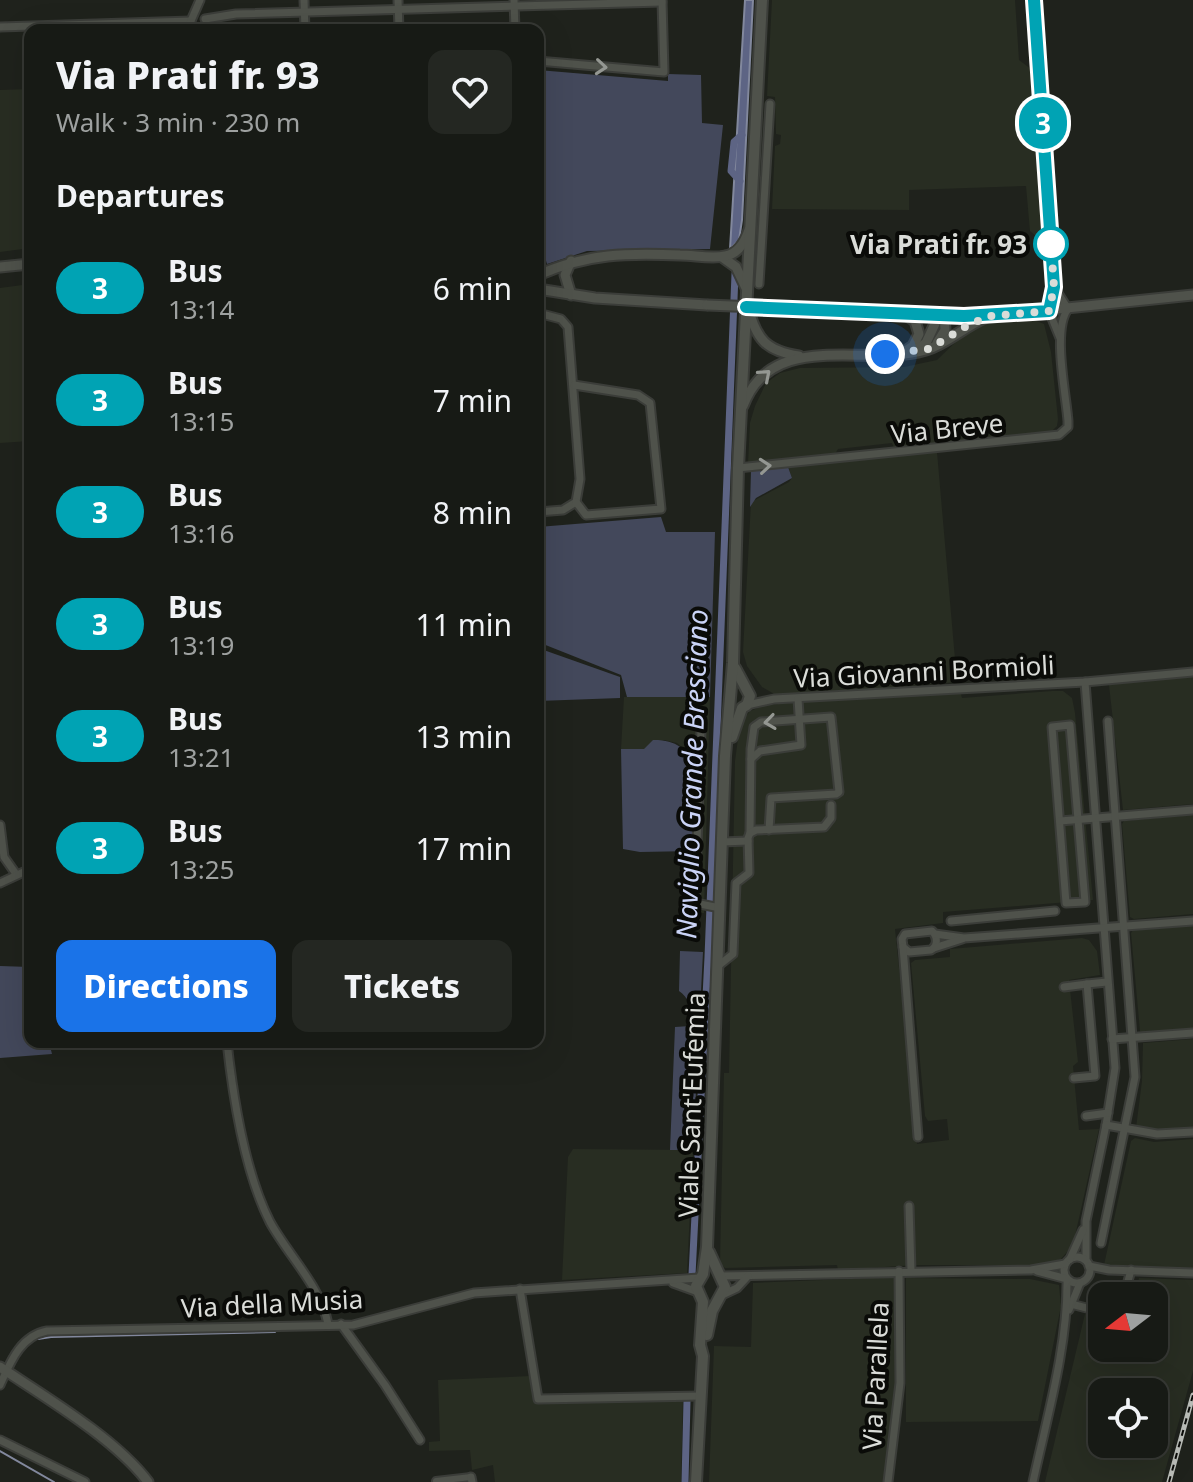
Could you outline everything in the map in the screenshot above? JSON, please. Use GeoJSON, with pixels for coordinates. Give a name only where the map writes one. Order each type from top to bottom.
{"type":"FeatureCollection","features":[{"type":"Feature","properties":{"kind":"main road","name":"Viale Sant'Eufemia"},"geometry":{"type":"LineString","coordinates":[[703,1356],[700,1345],[700,1295],[696,1286],[707,1247],[718,966],[716,907],[733,663],[740,413],[762,0]]}},
{"type":"Feature","properties":{"kind":"main road"},"geometry":{"type":"LineString","coordinates":[[733,663],[746,689]]}},
{"type":"Feature","properties":{"kind":"main road"},"geometry":{"type":"LineString","coordinates":[[744,706],[736,707],[730,696],[734,688],[746,689]]}},
{"type":"Feature","properties":{"kind":"main road","name":"Viale Sant'Eufemia"},"geometry":{"type":"LineString","coordinates":[[725,791],[734,729],[750,696],[746,689]]}},
{"type":"Feature","properties":{"kind":"main road","name":"Viale Sant'Eufemia"},"geometry":{"type":"LineString","coordinates":[[696,1482],[703,1356],[710,1319],[725,1283],[707,1247]]}},
{"type":"Feature","properties":{"kind":"main road"},"geometry":{"type":"LineString","coordinates":[[701,1276],[719,1274]]}},
{"type":"Feature","properties":{"kind":"main road"},"geometry":{"type":"LineString","coordinates":[[700,1295],[712,1300],[720,1296]]}},
{"type":"Feature","properties":{"kind":"street"},"geometry":{"type":"LineString","coordinates":[[195,21],[200,0]]}},
{"type":"Feature","properties":{"kind":"street"},"geometry":{"type":"LineString","coordinates":[[304,0],[305,24]]}},
{"type":"Feature","properties":{"kind":"street"},"geometry":{"type":"LineString","coordinates":[[398,0],[399,24]]}},
{"type":"Feature","properties":{"kind":"street"},"geometry":{"type":"LineString","coordinates":[[1034,0],[1054,287],[1049,311],[1060,339]]}},
{"type":"Feature","properties":{"kind":"street"},"geometry":{"type":"LineString","coordinates":[[136,24],[195,21],[236,14],[662,1],[664,72],[544,62]]}},
{"type":"Feature","properties":{"kind":"street"},"geometry":{"type":"LineString","coordinates":[[514,4],[515,24]]}},
{"type":"Feature","properties":{"kind":"street"},"geometry":{"type":"LineString","coordinates":[[0,27],[24,27]]}},
{"type":"Feature","properties":{"kind":"street"},"geometry":{"type":"LineString","coordinates":[[756,111],[772,108],[759,284]]}},
{"type":"Feature","properties":{"kind":"street"},"geometry":{"type":"LineString","coordinates":[[754,148],[767,149]]}},
{"type":"Feature","properties":{"kind":"street"},"geometry":{"type":"LineString","coordinates":[[544,272],[571,261],[591,257],[722,257],[737,251],[749,230]]}},
{"type":"Feature","properties":{"kind":"street"},"geometry":{"type":"LineString","coordinates":[[722,257],[736,267],[754,327],[766,344],[779,352],[806,357]]}},
{"type":"Feature","properties":{"kind":"street"},"geometry":{"type":"LineString","coordinates":[[571,261],[565,275],[571,295]]}},
{"type":"Feature","properties":{"kind":"street"},"geometry":{"type":"LineString","coordinates":[[0,267],[24,265]]}},
{"type":"Feature","properties":{"kind":"street"},"geometry":{"type":"LineString","coordinates":[[1054,287],[1068,309]]}},
{"type":"Feature","properties":{"kind":"street"},"geometry":{"type":"LineString","coordinates":[[544,290],[571,295],[707,305],[990,316],[1193,295]]}},
{"type":"Feature","properties":{"kind":"street"},"geometry":{"type":"LineString","coordinates":[[1060,339],[1061,322],[1068,309]]}},
{"type":"Feature","properties":{"kind":"street"},"geometry":{"type":"LineString","coordinates":[[903,313],[915,321],[919,334],[908,352]]}},
{"type":"Feature","properties":{"kind":"street"},"geometry":{"type":"LineString","coordinates":[[544,315],[567,324],[580,479],[576,502],[586,515],[661,509],[650,403],[638,395],[574,385]]}},
{"type":"Feature","properties":{"kind":"street"},"geometry":{"type":"LineString","coordinates":[[908,352],[926,343],[941,315]]}},
{"type":"Feature","properties":{"kind":"street"},"geometry":{"type":"LineString","coordinates":[[935,345],[945,330],[941,315]]}},
{"type":"Feature","properties":{"kind":"street"},"geometry":{"type":"LineString","coordinates":[[740,413],[747,394],[766,372],[784,362],[806,357],[925,350],[990,316]]}},
{"type":"Feature","properties":{"kind":"street","name":"Via Breve"},"geometry":{"type":"LineString","coordinates":[[738,468],[1059,435],[1068,427],[1060,339]]}},
{"type":"Feature","properties":{"kind":"street"},"geometry":{"type":"LineString","coordinates":[[544,512],[563,510],[576,502]]}},
{"type":"Feature","properties":{"kind":"street"},"geometry":{"type":"LineString","coordinates":[[1085,682],[1193,672]]}},
{"type":"Feature","properties":{"kind":"street","name":"Via Giovanni Bormioli"},"geometry":{"type":"LineString","coordinates":[[774,699],[1085,682],[1115,1068],[1086,1221],[1088,1263]]}},
{"type":"Feature","properties":{"kind":"street"},"geometry":{"type":"LineString","coordinates":[[746,689],[774,699]]}},
{"type":"Feature","properties":{"kind":"street"},"geometry":{"type":"LineString","coordinates":[[744,706],[774,699]]}},
{"type":"Feature","properties":{"kind":"street"},"geometry":{"type":"LineString","coordinates":[[751,759],[760,751],[800,746],[798,699]]}},
{"type":"Feature","properties":{"kind":"street"},"geometry":{"type":"LineString","coordinates":[[760,751],[753,740],[754,727],[758,723],[833,718],[839,792],[772,797],[769,800],[769,830]]}},
{"type":"Feature","properties":{"kind":"street"},"geometry":{"type":"LineString","coordinates":[[1101,1243],[1135,1077],[1108,721]]}},
{"type":"Feature","properties":{"kind":"street"},"geometry":{"type":"LineString","coordinates":[[1070,725],[1085,902],[1066,903],[1060,821],[1052,727],[1070,725]]}},
{"type":"Feature","properties":{"kind":"street"},"geometry":{"type":"LineString","coordinates":[[701,730],[695,901],[696,905],[716,907]]}},
{"type":"Feature","properties":{"kind":"street","name":"Viale Sant'Eufemia"},"geometry":{"type":"LineString","coordinates":[[718,966],[733,954],[736,883],[749,873],[753,740]]}},
{"type":"Feature","properties":{"kind":"street"},"geometry":{"type":"LineString","coordinates":[[722,842],[769,830],[824,827],[831,818],[831,805]]}},
{"type":"Feature","properties":{"kind":"street"},"geometry":{"type":"LineString","coordinates":[[1060,821],[1193,810]]}},
{"type":"Feature","properties":{"kind":"street"},"geometry":{"type":"LineString","coordinates":[[0,825],[4,857],[16,874]]}},
{"type":"Feature","properties":{"kind":"street"},"geometry":{"type":"LineString","coordinates":[[0,883],[24,871]]}},
{"type":"Feature","properties":{"kind":"street"},"geometry":{"type":"LineString","coordinates":[[951,921],[1055,911]]}},
{"type":"Feature","properties":{"kind":"street"},"geometry":{"type":"LineString","coordinates":[[1004,916],[1005,935]]}},
{"type":"Feature","properties":{"kind":"street"},"geometry":{"type":"LineString","coordinates":[[918,1137],[904,962],[906,950],[902,939],[908,933],[928,931],[964,938],[1193,921]]}},
{"type":"Feature","properties":{"kind":"street"},"geometry":{"type":"LineString","coordinates":[[934,948],[935,934]]}},
{"type":"Feature","properties":{"kind":"street"},"geometry":{"type":"LineString","coordinates":[[906,950],[934,948],[964,938]]}},
{"type":"Feature","properties":{"kind":"street"},"geometry":{"type":"LineString","coordinates":[[1064,987],[1107,982]]}},
{"type":"Feature","properties":{"kind":"street"},"geometry":{"type":"LineString","coordinates":[[1074,1078],[1095,1076],[1087,984]]}},
{"type":"Feature","properties":{"kind":"street"},"geometry":{"type":"LineString","coordinates":[[1112,1039],[1193,1033]]}},
{"type":"Feature","properties":{"kind":"street"},"geometry":{"type":"LineString","coordinates":[[228,1048],[231,1082],[253,1179],[270,1221],[319,1300],[328,1324]]}},
{"type":"Feature","properties":{"kind":"street"},"geometry":{"type":"LineString","coordinates":[[1086,1116],[1108,1113]]}},
{"type":"Feature","properties":{"kind":"street"},"geometry":{"type":"LineString","coordinates":[[1106,1125],[1157,1134],[1193,1132]]}},
{"type":"Feature","properties":{"kind":"street"},"geometry":{"type":"LineString","coordinates":[[1091,1193],[1111,1197]]}},
{"type":"Feature","properties":{"kind":"street"},"geometry":{"type":"LineString","coordinates":[[909,1206],[911,1271]]}},
{"type":"Feature","properties":{"kind":"street","name":"Via Giovanni Bormioli"},"geometry":{"type":"LineString","coordinates":[[1067,1261],[1086,1221]]}},
{"type":"Feature","properties":{"kind":"street"},"geometry":{"type":"LineString","coordinates":[[719,1274],[1031,1270],[1078,1257],[1109,1270]]}},
{"type":"Feature","properties":{"kind":"street"},"geometry":{"type":"LineString","coordinates":[[1033,1482],[1063,1327],[1067,1279],[1063,1272],[1067,1261]]}},
{"type":"Feature","properties":{"kind":"street"},"geometry":{"type":"LineString","coordinates":[[1088,1263],[1089,1276]]}},
{"type":"Feature","properties":{"kind":"street"},"geometry":{"type":"LineString","coordinates":[[1031,1270],[1080,1283]]}},
{"type":"Feature","properties":{"kind":"street"},"geometry":{"type":"LineString","coordinates":[[1063,1327],[1080,1283],[1089,1276],[1109,1270],[1193,1273]]}},
{"type":"Feature","properties":{"kind":"street"},"geometry":{"type":"LineString","coordinates":[[1128,1282],[1131,1270]]}},
{"type":"Feature","properties":{"kind":"street","name":"Via Parallela"},"geometry":{"type":"LineString","coordinates":[[888,1482],[900,1383],[899,1271]]}},
{"type":"Feature","properties":{"kind":"street","name":"Via della Musia"},"geometry":{"type":"LineString","coordinates":[[0,1385],[3,1369],[26,1341],[47,1331],[363,1323],[474,1293],[701,1276]]}},
{"type":"Feature","properties":{"kind":"street"},"geometry":{"type":"LineString","coordinates":[[720,1296],[737,1288],[748,1276]]}},
{"type":"Feature","properties":{"kind":"street","name":"Via della Musia"},"geometry":{"type":"LineString","coordinates":[[667,1280],[700,1295]]}},
{"type":"Feature","properties":{"kind":"street"},"geometry":{"type":"LineString","coordinates":[[520,1289],[538,1399],[701,1396]]}},
{"type":"Feature","properties":{"kind":"street"},"geometry":{"type":"LineString","coordinates":[[1071,1304],[1088,1308]]}},
{"type":"Feature","properties":{"kind":"street"},"geometry":{"type":"LineString","coordinates":[[341,1324],[420,1440]]}},
{"type":"Feature","properties":{"kind":"street"},"geometry":{"type":"LineString","coordinates":[[3,1369],[123,1454],[148,1482]]}},
{"type":"Feature","properties":{"kind":"street"},"geometry":{"type":"LineString","coordinates":[[0,1440],[85,1482]]}},
{"type":"Feature","properties":{"kind":"street"},"geometry":{"type":"LineString","coordinates":[[436,1481],[471,1479]]}},
{"type":"Feature","properties":{"kind":"shaded area"},"geometry":{"type":"Polygon","coordinates":[[[745,0],[753,0],[742,220],[739,240],[730,249],[745,0]]]}},
{"type":"Feature","properties":{"kind":"shaded area"},"geometry":{"type":"Polygon","coordinates":[[[772,0],[1015,0],[1019,60],[1031,69],[1034,98],[1029,99],[1029,106],[1034,106],[1043,242],[1030,231],[1026,186],[909,190],[909,210],[772,209],[775,146],[780,144],[781,135],[776,134],[775,97],[767,96],[772,0]]]}},
{"type":"Feature","properties":{"kind":"shaded area"},"geometry":{"type":"Polygon","coordinates":[[[544,71],[668,81],[668,74],[701,75],[702,123],[723,125],[710,249],[587,251],[547,264],[544,254],[544,71]]]}},
{"type":"Feature","properties":{"kind":"shaded area"},"geometry":{"type":"Polygon","coordinates":[[[24,89],[24,249],[0,252],[0,90],[24,89]]]}},
{"type":"Feature","properties":{"kind":"shaded area"},"geometry":{"type":"Polygon","coordinates":[[[24,285],[24,441],[0,443],[0,288],[24,285]]]}},
{"type":"Feature","properties":{"kind":"shaded area"},"geometry":{"type":"Polygon","coordinates":[[[1034,320],[1044,324],[1051,352],[1058,419],[1052,431],[894,448],[892,443],[838,449],[835,454],[748,464],[750,423],[755,406],[766,383],[780,373],[800,368],[904,367],[937,360],[976,326],[1034,320]]]}},
{"type":"Feature","properties":{"kind":"shaded area"},"geometry":{"type":"Polygon","coordinates":[[[937,452],[957,682],[804,695],[776,695],[762,687],[747,666],[743,652],[751,502],[789,482],[792,478],[788,467],[937,452]]]}},
{"type":"Feature","properties":{"kind":"shaded area"},"geometry":{"type":"Polygon","coordinates":[[[788,467],[792,478],[756,498],[750,507],[751,470],[788,467]]]}},
{"type":"Feature","properties":{"kind":"shaded area"},"geometry":{"type":"Polygon","coordinates":[[[661,517],[666,532],[715,532],[710,697],[627,697],[621,675],[544,644],[544,527],[661,517]]]}},
{"type":"Feature","properties":{"kind":"shaded area"},"geometry":{"type":"Polygon","coordinates":[[[544,650],[620,677],[620,698],[544,701],[544,650]]]}},
{"type":"Feature","properties":{"kind":"shaded area"},"geometry":{"type":"Polygon","coordinates":[[[1168,676],[1193,677],[1193,804],[1123,810],[1109,685],[1168,676]]]}},
{"type":"Feature","properties":{"kind":"shaded area"},"geometry":{"type":"Polygon","coordinates":[[[960,691],[962,698],[1063,691],[1072,698],[1093,900],[943,912],[943,923],[895,929],[917,1144],[949,1140],[947,1119],[928,1121],[925,1116],[911,963],[950,957],[950,949],[1082,938],[1089,940],[1097,951],[1100,975],[1069,980],[1078,1062],[1073,1066],[1079,1130],[1099,1129],[1073,1245],[1061,1259],[1043,1265],[916,1265],[838,1270],[837,1265],[725,1268],[720,1263],[724,1073],[729,1073],[735,761],[740,724],[750,711],[765,705],[960,691]]]}},
{"type":"Feature","properties":{"kind":"shaded area"},"geometry":{"type":"Polygon","coordinates":[[[624,697],[710,697],[704,913],[690,913],[693,851],[688,752],[677,743],[664,740],[645,749],[621,749],[624,697]]]}},
{"type":"Feature","properties":{"kind":"shaded area"},"geometry":{"type":"Polygon","coordinates":[[[653,740],[672,743],[685,751],[693,764],[697,798],[693,851],[640,852],[623,849],[621,749],[644,749],[653,740]]]}},
{"type":"Feature","properties":{"kind":"shaded area"},"geometry":{"type":"Polygon","coordinates":[[[1193,815],[1193,914],[1130,917],[1122,824],[1124,821],[1193,815]]]}},
{"type":"Feature","properties":{"kind":"shaded area"},"geometry":{"type":"Polygon","coordinates":[[[1193,925],[1193,1028],[1142,1033],[1131,933],[1133,930],[1193,925]]]}},
{"type":"Feature","properties":{"kind":"shaded area"},"geometry":{"type":"Polygon","coordinates":[[[680,951],[703,952],[693,1150],[670,1150],[675,1027],[690,1026],[688,1002],[679,991],[680,951]]]}},
{"type":"Feature","properties":{"kind":"shaded area"},"geometry":{"type":"Polygon","coordinates":[[[0,966],[24,967],[24,1048],[50,1048],[52,1054],[0,1058],[0,966]]]}},
{"type":"Feature","properties":{"kind":"shaded area"},"geometry":{"type":"Polygon","coordinates":[[[1193,1039],[1193,1128],[1156,1131],[1136,1128],[1143,1043],[1193,1039]]]}},
{"type":"Feature","properties":{"kind":"shaded area"},"geometry":{"type":"Polygon","coordinates":[[[1135,1138],[1154,1142],[1193,1139],[1193,1269],[1104,1265],[1131,1141],[1135,1138]]]}},
{"type":"Feature","properties":{"kind":"shaded area"},"geometry":{"type":"Polygon","coordinates":[[[573,1149],[693,1150],[687,1273],[562,1280],[568,1157],[573,1149]]]}},
{"type":"Feature","properties":{"kind":"shaded area"},"geometry":{"type":"Polygon","coordinates":[[[896,1277],[896,1395],[884,1482],[709,1482],[714,1346],[751,1347],[753,1283],[896,1277]]]}},
{"type":"Feature","properties":{"kind":"shaded area"},"geometry":{"type":"Polygon","coordinates":[[[906,1278],[1030,1279],[1059,1285],[1061,1306],[1038,1421],[906,1422],[906,1278]]]}},
{"type":"Feature","properties":{"kind":"shaded area"},"geometry":{"type":"Polygon","coordinates":[[[1139,1278],[1193,1280],[1193,1371],[1162,1482],[1045,1482],[1085,1314],[1088,1315],[1088,1362],[1168,1362],[1168,1282],[1138,1282],[1139,1278]]]}},
{"type":"Feature","properties":{"kind":"shaded area"},"geometry":{"type":"Polygon","coordinates":[[[531,1376],[536,1404],[683,1400],[681,1482],[495,1482],[493,1465],[472,1470],[470,1450],[429,1451],[429,1442],[440,1441],[438,1380],[531,1376]]]}},
{"type":"Feature","properties":{"kind":"waterway"},"geometry":{"type":"LineString","coordinates":[[740,181],[731,171],[734,142],[742,135]]}},
{"type":"Feature","properties":{"kind":"waterway","name":"Naviglio Grande Bresciano"},"geometry":{"type":"LineString","coordinates":[[692,1275],[735,274]]}},
{"type":"Feature","properties":{"kind":"waterway"},"geometry":{"type":"LineString","coordinates":[[38,1339],[275,1332]]}},
{"type":"Feature","properties":{"kind":"waterway","name":"Naviglio Grande Bresciano"},"geometry":{"type":"LineString","coordinates":[[685,1482],[687,1401]]}},
{"type":"Feature","properties":{"kind":"waterway"},"geometry":{"type":"LineString","coordinates":[[0,1451],[54,1482]]}},
{"type":"Feature","properties":{"kind":"railway"},"geometry":{"type":"LineString","coordinates":[[1169,1482],[1193,1395]]}},
{"type":"Feature","properties":{"kind":"bus line","name":"3"},"geometry":{"type":"LineString","coordinates":[[746,307],[964,316],[1049,311],[1054,287],[1034,0]]}},
{"type":"Feature","properties":{"kind":"place","name":"Via Prati fr. 93"},"geometry":{"type":"Point","coordinates":[1051,244]}},
{"type":"Feature","properties":{"kind":"route"},"geometry":{"type":"LineString","coordinates":[[885,354],[929,349],[968,325],[990,316],[1049,311],[1054,287],[1051,244]]}}]}
